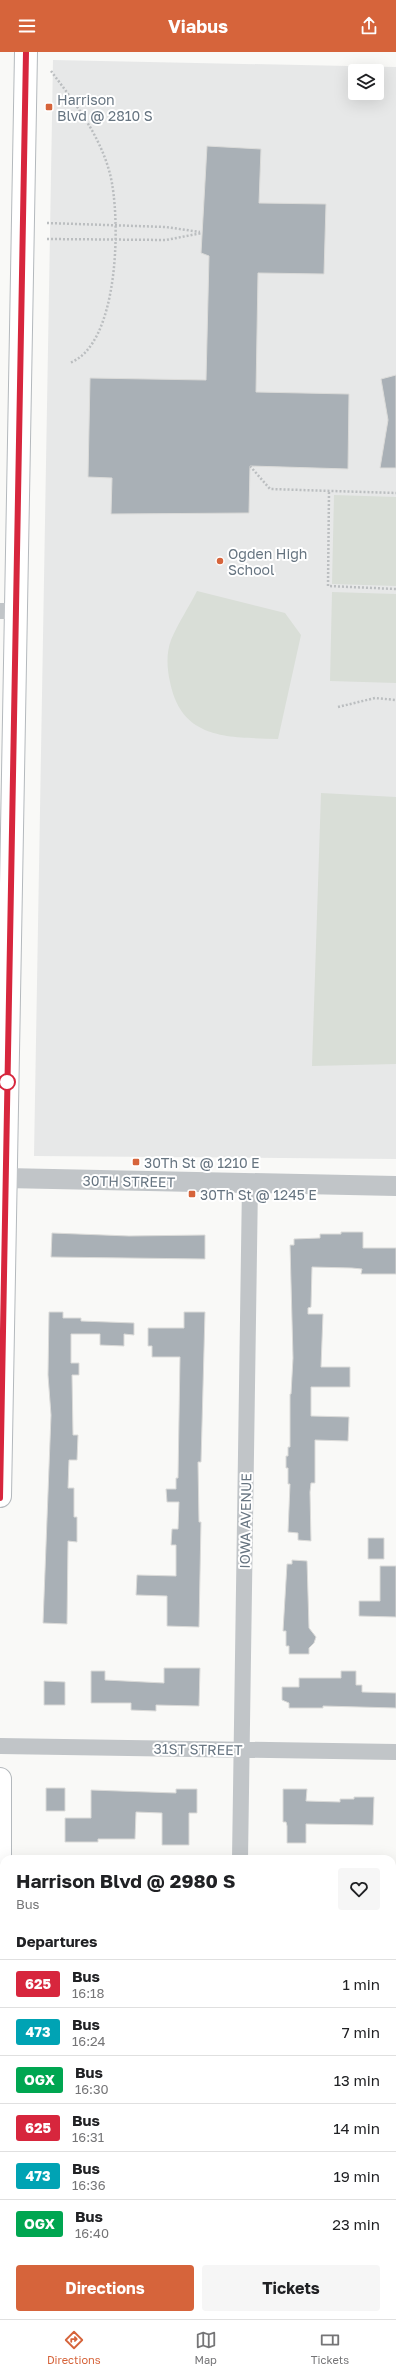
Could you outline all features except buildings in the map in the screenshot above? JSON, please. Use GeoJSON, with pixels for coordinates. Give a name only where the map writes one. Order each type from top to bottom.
{"type":"FeatureCollection","features":[{"type":"Feature","properties":{"kind":"main road"},"geometry":{"type":"LineString","coordinates":[[0,1496],[5,1178],[8,611],[26,52]]}},
{"type":"Feature","properties":{"kind":"main road"},"geometry":{"type":"LineString","coordinates":[[0,1779],[0,1870]]}},
{"type":"Feature","properties":{"kind":"street","name":"30TH STREET"},"geometry":{"type":"LineString","coordinates":[[5,1178],[396,1186]]}},
{"type":"Feature","properties":{"kind":"street","name":"IOWA AVENUE"},"geometry":{"type":"LineString","coordinates":[[240,1855],[250,1184]]}},
{"type":"Feature","properties":{"kind":"street","name":"31ST STREET"},"geometry":{"type":"LineString","coordinates":[[0,1746],[396,1752]]}},
{"type":"Feature","properties":{"kind":"path"},"geometry":{"type":"LineString","coordinates":[[51,71],[96,136],[110,174],[116,226],[116,240],[105,316],[91,347],[77,360],[70,363]]}},
{"type":"Feature","properties":{"kind":"path"},"geometry":{"type":"LineString","coordinates":[[47,223],[166,227],[202,233],[166,240],[47,239]]}},
{"type":"Feature","properties":{"kind":"path"},"geometry":{"type":"LineString","coordinates":[[250,466],[270,488],[329,492],[396,493]]}},
{"type":"Feature","properties":{"kind":"path"},"geometry":{"type":"LineString","coordinates":[[329,492],[328,586],[396,589]]}},
{"type":"Feature","properties":{"kind":"path"},"geometry":{"type":"LineString","coordinates":[[338,707],[375,698],[396,700]]}},
{"type":"Feature","properties":{"kind":"shaded area","name":"Ogden High School"},"geometry":{"type":"Polygon","coordinates":[[[53,60],[348,66],[348,100],[384,100],[384,67],[396,67],[396,1159],[34,1156],[53,60]]]}},
{"type":"Feature","properties":{"kind":"shaded area"},"geometry":{"type":"Polygon","coordinates":[[[334,495],[396,497],[396,586],[332,584],[334,495]]]}},
{"type":"Feature","properties":{"kind":"shaded area"},"geometry":{"type":"Polygon","coordinates":[[[197,591],[285,613],[301,635],[278,739],[242,738],[210,732],[185,716],[176,701],[169,677],[168,650],[180,621],[197,591]]]}},
{"type":"Feature","properties":{"kind":"shaded area"},"geometry":{"type":"Polygon","coordinates":[[[332,592],[396,594],[396,683],[330,681],[332,592]]]}},
{"type":"Feature","properties":{"kind":"shaded area"},"geometry":{"type":"Polygon","coordinates":[[[321,793],[396,797],[396,1064],[312,1066],[321,793]]]}},
{"type":"Feature","properties":{"kind":"bus line","name":"625"},"geometry":{"type":"LineString","coordinates":[[0,1498],[26,52]]}},
{"type":"Feature","properties":{"kind":"place","name":"Harrison Blvd @ 2810 S"},"geometry":{"type":"Point","coordinates":[49,107]}},
{"type":"Feature","properties":{"kind":"place","name":"Ogden High School"},"geometry":{"type":"Point","coordinates":[220,561]}},
{"type":"Feature","properties":{"kind":"place","name":"30Th St @ 1210 E"},"geometry":{"type":"Point","coordinates":[136,1162]}},
{"type":"Feature","properties":{"kind":"place","name":"30Th St @ 1245 E"},"geometry":{"type":"Point","coordinates":[192,1194]}}]}
